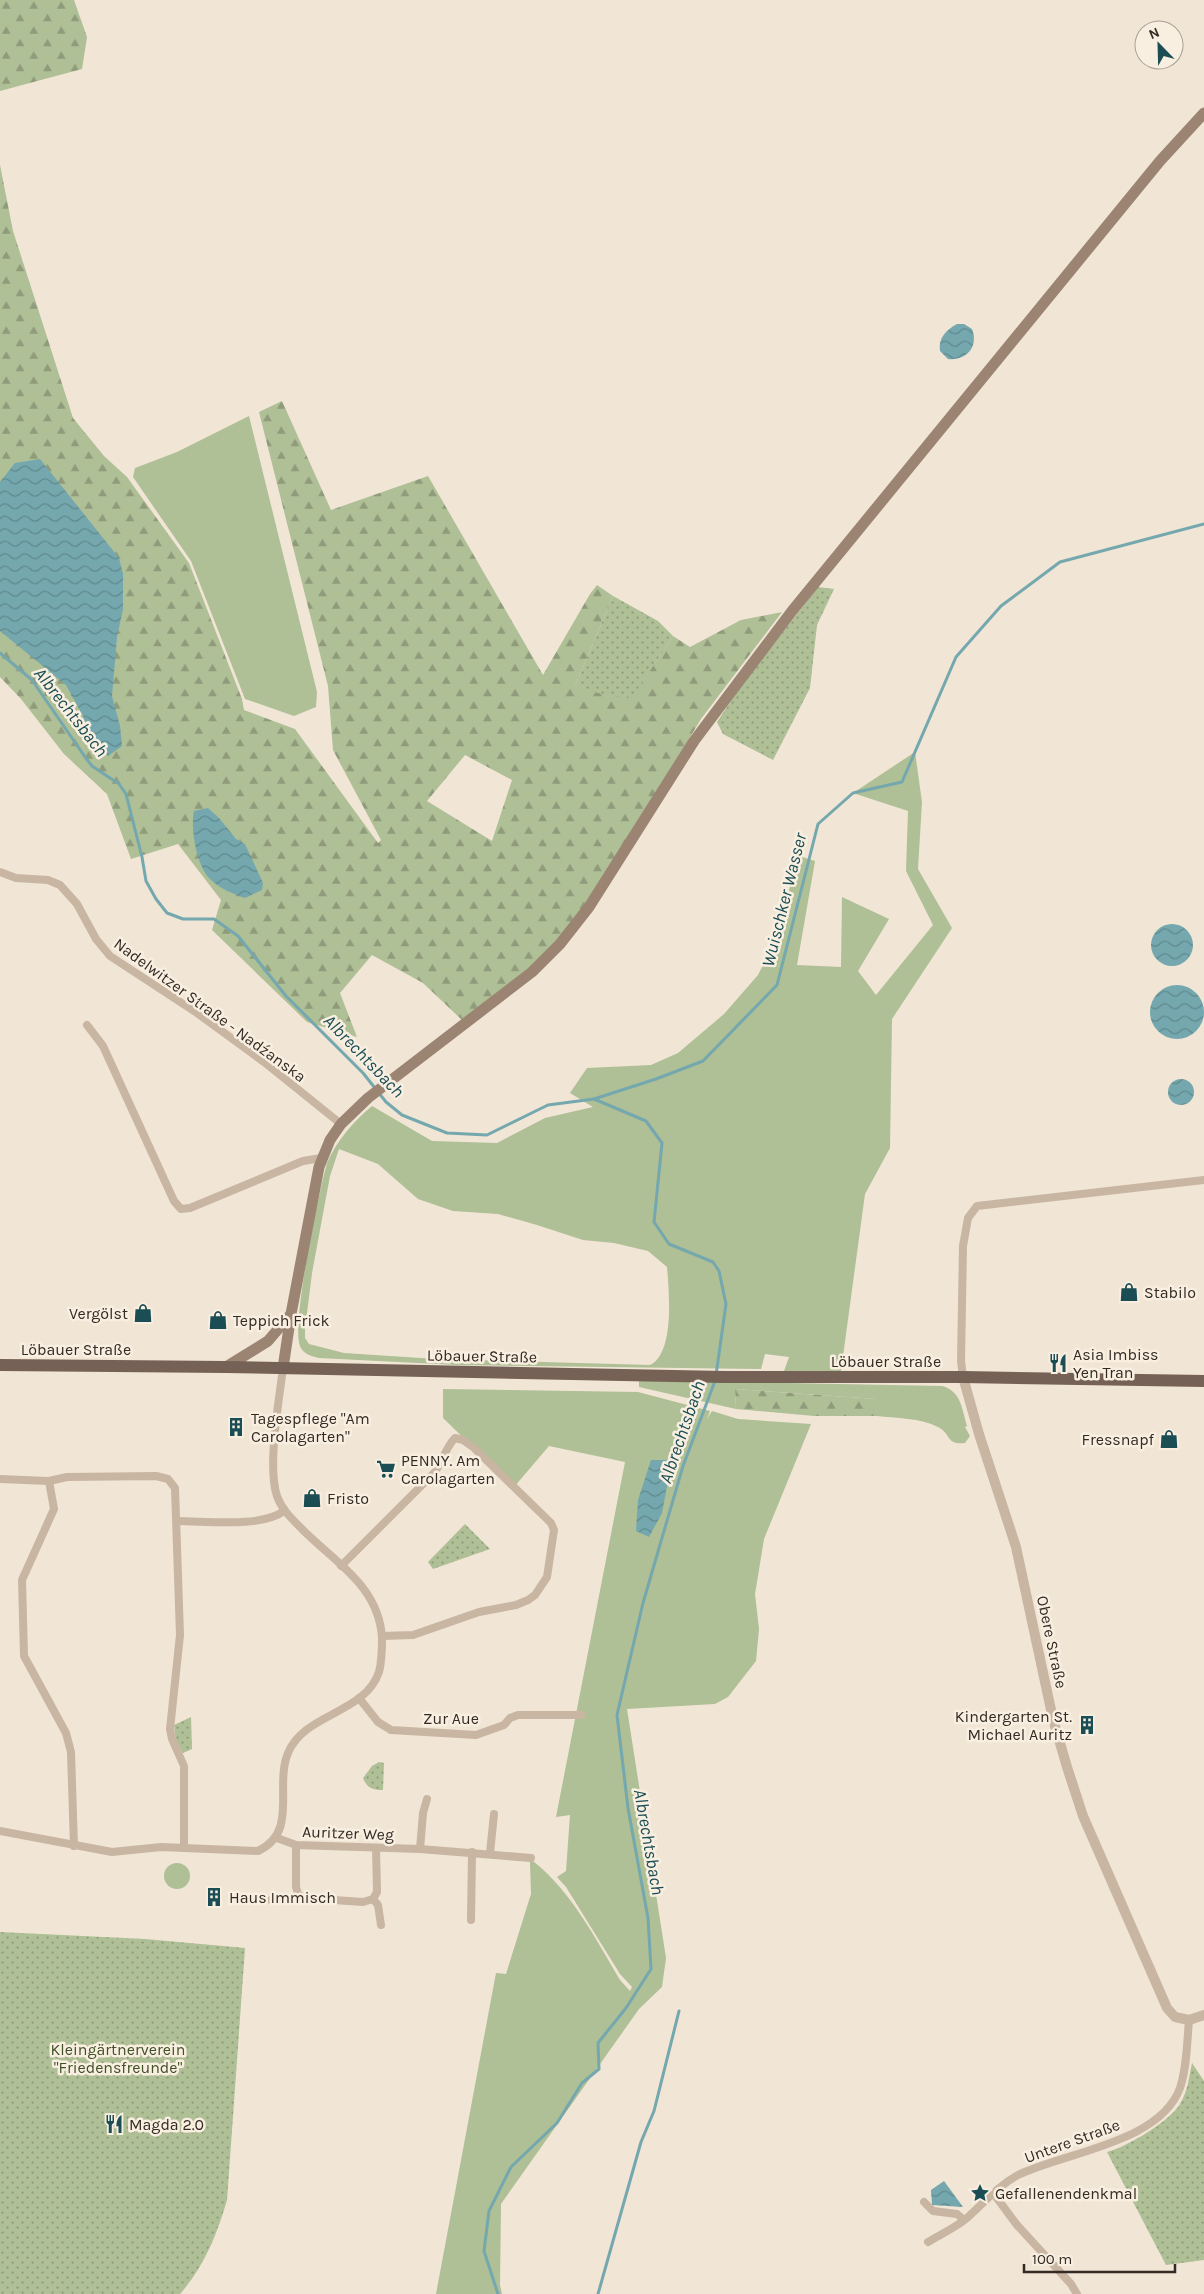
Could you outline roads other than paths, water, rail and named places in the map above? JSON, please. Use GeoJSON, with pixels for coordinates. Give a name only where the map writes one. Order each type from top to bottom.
{"type":"FeatureCollection","features":[{"type":"Feature","properties":{"kind":"main road"},"geometry":{"type":"LineString","coordinates":[[283,1368],[291,1314],[321,1158],[341,1124],[368,1098],[532,972],[560,944],[589,907],[694,741],[792,611],[1154,168],[1204,113]]}},
{"type":"Feature","properties":{"kind":"main road"},"geometry":{"type":"LineString","coordinates":[[226,1367],[268,1341],[291,1314]]}},
{"type":"Feature","properties":{"kind":"main road","name":"Löbauer Straße"},"geometry":{"type":"LineString","coordinates":[[0,1365],[226,1367],[724,1377],[963,1377],[1204,1381]]}},
{"type":"Feature","properties":{"kind":"street","name":"Nadelwitzer Straße - Nadźanska"},"geometry":{"type":"LineString","coordinates":[[0,872],[16,878],[48,880],[60,884],[77,904],[96,939],[110,956],[205,1019],[264,1062],[341,1124]]}},
{"type":"Feature","properties":{"kind":"street"},"geometry":{"type":"LineString","coordinates":[[87,1025],[103,1046],[174,1201],[181,1209],[190,1208],[303,1162],[321,1158]]}},
{"type":"Feature","properties":{"kind":"street","name":"Löbauer Straße"},"geometry":{"type":"LineString","coordinates":[[963,1377],[961,1360],[963,1246],[968,1218],[977,1206],[1204,1180]]}},
{"type":"Feature","properties":{"kind":"street"},"geometry":{"type":"LineString","coordinates":[[0,1831],[112,1852],[161,1847],[258,1851],[277,1838],[281,1828],[283,1773],[288,1752],[308,1729],[359,1698],[371,1687],[379,1671],[382,1636],[380,1621],[374,1603],[366,1591],[284,1511],[278,1498],[274,1479],[283,1368]]}},
{"type":"Feature","properties":{"kind":"street","name":"Obere Straße"},"geometry":{"type":"LineString","coordinates":[[963,1377],[978,1434],[1016,1547],[1053,1719],[1083,1816],[1167,2008],[1175,2017],[1189,2020]]}},
{"type":"Feature","properties":{"kind":"street"},"geometry":{"type":"LineString","coordinates":[[341,1566],[434,1473],[441,1464],[448,1446],[454,1438],[463,1440],[472,1447],[551,1523],[554,1530],[547,1577],[535,1595],[528,1600],[516,1605],[479,1612],[413,1635],[382,1636]]}},
{"type":"Feature","properties":{"kind":"street"},"geometry":{"type":"LineString","coordinates":[[0,1480],[49,1481],[67,1477],[163,1477],[172,1482],[175,1488],[177,1522],[180,1635],[170,1729],[172,1739],[184,1766],[184,1848]]}},
{"type":"Feature","properties":{"kind":"street"},"geometry":{"type":"LineString","coordinates":[[49,1481],[54,1509],[22,1580],[24,1656],[66,1733],[71,1752],[74,1846]]}},
{"type":"Feature","properties":{"kind":"street"},"geometry":{"type":"LineString","coordinates":[[177,1522],[262,1521],[277,1516],[284,1511]]}},
{"type":"Feature","properties":{"kind":"street","name":"Zur Aue"},"geometry":{"type":"LineString","coordinates":[[359,1698],[378,1722],[391,1730],[476,1734],[504,1725],[510,1718],[518,1715],[582,1715]]}},
{"type":"Feature","properties":{"kind":"street"},"geometry":{"type":"LineString","coordinates":[[420,1849],[423,1813],[427,1798]]}},
{"type":"Feature","properties":{"kind":"street"},"geometry":{"type":"LineString","coordinates":[[490,1853],[494,1814]]}},
{"type":"Feature","properties":{"kind":"street","name":"Auritzer Weg"},"geometry":{"type":"LineString","coordinates":[[277,1838],[296,1845],[420,1849],[490,1853],[531,1858]]}},
{"type":"Feature","properties":{"kind":"street"},"geometry":{"type":"LineString","coordinates":[[296,1845],[296,1886],[298,1894],[304,1898]]}},
{"type":"Feature","properties":{"kind":"street"},"geometry":{"type":"LineString","coordinates":[[271,1900],[304,1898],[363,1902],[373,1899],[377,1892],[376,1848]]}},
{"type":"Feature","properties":{"kind":"street"},"geometry":{"type":"LineString","coordinates":[[471,1920],[472,1852]]}},
{"type":"Feature","properties":{"kind":"street"},"geometry":{"type":"LineString","coordinates":[[373,1899],[378,1905],[381,1925]]}},
{"type":"Feature","properties":{"kind":"street"},"geometry":{"type":"LineString","coordinates":[[1189,2020],[1204,2016]]}},
{"type":"Feature","properties":{"kind":"street","name":"Untere Straße"},"geometry":{"type":"LineString","coordinates":[[928,2242],[964,2220],[1004,2183],[1036,2166],[1114,2143],[1142,2128],[1161,2114],[1173,2102],[1180,2087],[1189,2020]]}},
{"type":"Feature","properties":{"kind":"street"},"geometry":{"type":"LineString","coordinates":[[994,2194],[1017,2225],[1071,2284],[1077,2294]]}},
{"type":"Feature","properties":{"kind":"street"},"geometry":{"type":"LineString","coordinates":[[924,2202],[933,2211],[957,2214],[964,2220]]}},
{"type":"Feature","properties":{"kind":"water"},"geometry":{"type":"Polygon","coordinates":[[[957,324],[964,324],[972,329],[974,342],[969,352],[965,355],[960,358],[948,359],[940,351],[940,342],[946,332],[957,324]]]}},
{"type":"Feature","properties":{"kind":"water"},"geometry":{"type":"Polygon","coordinates":[[[40,459],[119,558],[123,574],[123,609],[117,637],[112,696],[120,726],[122,746],[108,756],[90,736],[83,716],[66,685],[0,631],[0,482],[15,463],[40,459]]]}},
{"type":"Feature","properties":{"kind":"water"},"geometry":{"type":"Polygon","coordinates":[[[208,808],[236,839],[245,844],[263,883],[262,890],[245,898],[222,888],[205,873],[198,857],[193,818],[194,811],[208,808]]]}},
{"type":"Feature","properties":{"kind":"water"},"geometry":{"type":"Polygon","coordinates":[[[1176,924],[1184,927],[1190,933],[1193,945],[1190,957],[1184,963],[1168,966],[1160,963],[1154,957],[1151,941],[1154,933],[1160,927],[1176,924]]]}},
{"type":"Feature","properties":{"kind":"water"},"geometry":{"type":"Polygon","coordinates":[[[1172,985],[1182,985],[1192,989],[1200,997],[1204,1012],[1200,1027],[1192,1035],[1182,1039],[1172,1039],[1162,1035],[1154,1027],[1150,1017],[1150,1007],[1154,997],[1162,989],[1172,985]]]}},
{"type":"Feature","properties":{"kind":"water"},"geometry":{"type":"Polygon","coordinates":[[[1181,1079],[1190,1083],[1194,1092],[1190,1101],[1181,1105],[1172,1101],[1168,1092],[1172,1083],[1181,1079]]]}},
{"type":"Feature","properties":{"kind":"water"},"geometry":{"type":"Polygon","coordinates":[[[651,1460],[672,1460],[662,1513],[649,1537],[636,1531],[638,1500],[651,1460]]]}},
{"type":"Feature","properties":{"kind":"water"},"geometry":{"type":"Polygon","coordinates":[[[944,2181],[963,2207],[932,2205],[931,2190],[944,2181]]]}},
{"type":"Feature","properties":{"kind":"waterway","name":"Wuischker Wasser"},"geometry":{"type":"LineString","coordinates":[[594,1099],[656,1079],[703,1061],[777,985],[818,824],[853,793],[902,782],[956,657],[1001,606],[1060,562],[1204,524]]}},
{"type":"Feature","properties":{"kind":"waterway","name":"Albrechtsbach"},"geometry":{"type":"LineString","coordinates":[[0,653],[32,680],[92,766],[119,784],[126,794],[146,881],[156,899],[167,913],[183,919],[214,919],[238,936],[286,996],[363,1073],[386,1102],[402,1115],[447,1133],[487,1135],[548,1105],[594,1099],[646,1121],[662,1143],[654,1222],[669,1244],[713,1262],[719,1271],[726,1304],[716,1375]]}},
{"type":"Feature","properties":{"kind":"waterway","name":"Albrechtsbach"},"geometry":{"type":"LineString","coordinates":[[498,2294],[484,2251],[489,2211],[511,2167],[557,2123],[582,2083],[599,2069],[598,2043],[626,2008],[651,1969],[648,1918],[628,1808],[617,1715],[643,1603],[683,1466],[715,1381]]}},
{"type":"Feature","properties":{"kind":"waterway"},"geometry":{"type":"LineString","coordinates":[[598,2294],[641,2142],[654,2111],[679,2011]]}},
{"type":"Feature","properties":{"kind":"place","name":"Stabilo"},"geometry":{"type":"Point","coordinates":[1129,1292]}},
{"type":"Feature","properties":{"kind":"place","name":"Vergölst"},"geometry":{"type":"Point","coordinates":[143,1313]}},
{"type":"Feature","properties":{"kind":"place","name":"Teppich Frick"},"geometry":{"type":"Point","coordinates":[218,1320]}},
{"type":"Feature","properties":{"kind":"place","name":"Asia Imbiss Yen Tran"},"geometry":{"type":"Point","coordinates":[1058,1363]}},
{"type":"Feature","properties":{"kind":"place","name":"Tagespflege \"Am Carolagarten\""},"geometry":{"type":"Point","coordinates":[236,1427]}},
{"type":"Feature","properties":{"kind":"place","name":"Fressnapf"},"geometry":{"type":"Point","coordinates":[1169,1439]}},
{"type":"Feature","properties":{"kind":"place","name":"PENNY. Am Carolagarten"},"geometry":{"type":"Point","coordinates":[386,1469]}},
{"type":"Feature","properties":{"kind":"place","name":"Fristo"},"geometry":{"type":"Point","coordinates":[312,1498]}},
{"type":"Feature","properties":{"kind":"place","name":"Kindergarten St. Michael Auritz"},"geometry":{"type":"Point","coordinates":[1087,1725]}},
{"type":"Feature","properties":{"kind":"place","name":"Haus Immisch"},"geometry":{"type":"Point","coordinates":[214,1897]}},
{"type":"Feature","properties":{"kind":"place","name":"Magda 2.0"},"geometry":{"type":"Point","coordinates":[114,2124]}},
{"type":"Feature","properties":{"kind":"place","name":"Gefallenendenkmal"},"geometry":{"type":"Point","coordinates":[980,2193]}},
{"type":"Feature","properties":{"kind":"park label","name":"Kleingärtnerverein \"Friedensfreunde\""},"geometry":{"type":"Point","coordinates":[118,2058]}}]}
